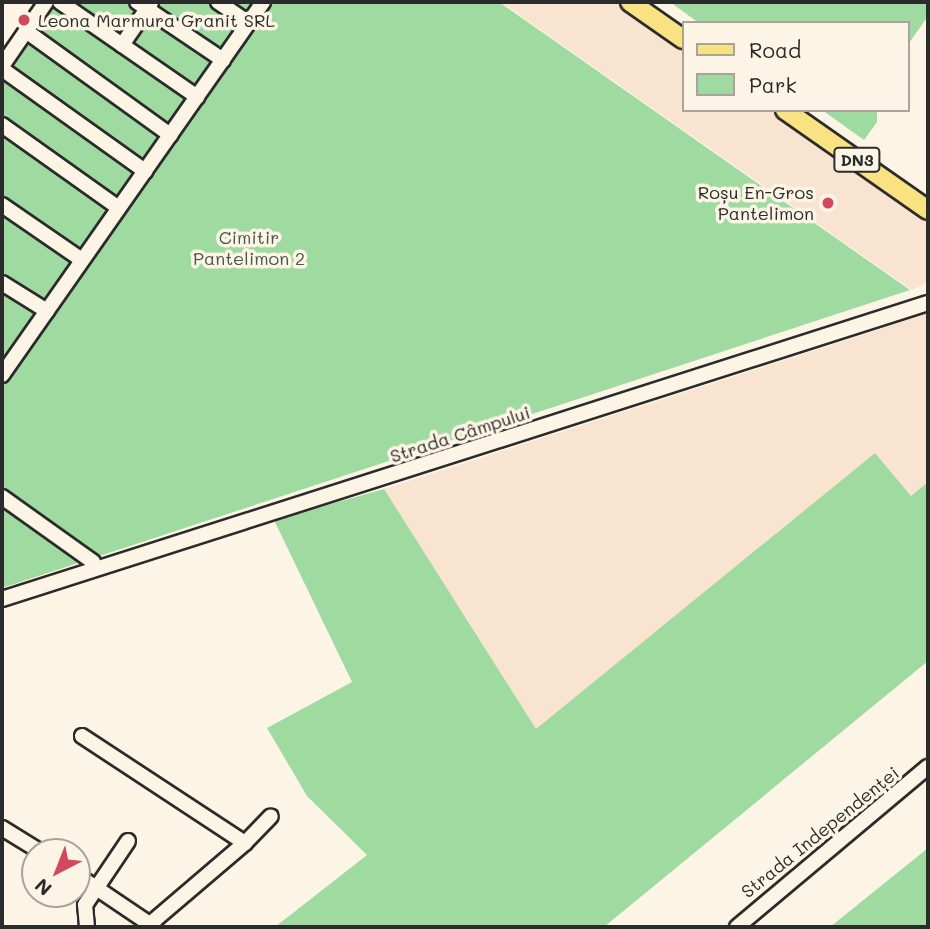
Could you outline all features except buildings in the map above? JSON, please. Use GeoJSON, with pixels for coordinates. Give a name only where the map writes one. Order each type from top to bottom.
{"type":"FeatureCollection","features":[{"type":"Feature","properties":{"kind":"main road"},"geometry":{"type":"LineString","coordinates":[[630,2],[682,38]]}},
{"type":"Feature","properties":{"kind":"main road"},"geometry":{"type":"LineString","coordinates":[[644,2],[682,28]]}},
{"type":"Feature","properties":{"kind":"main road","name":"DN3"},"geometry":{"type":"LineString","coordinates":[[788,112],[928,210]]}},
{"type":"Feature","properties":{"kind":"main road","name":"DN3"},"geometry":{"type":"LineString","coordinates":[[803,112],[928,200]]}},
{"type":"Feature","properties":{"kind":"street"},"geometry":{"type":"LineString","coordinates":[[46,2],[2,68],[145,172]]}},
{"type":"Feature","properties":{"kind":"street"},"geometry":{"type":"LineString","coordinates":[[60,2],[197,97]]}},
{"type":"Feature","properties":{"kind":"street"},"geometry":{"type":"LineString","coordinates":[[218,2],[248,23]]}},
{"type":"Feature","properties":{"kind":"street"},"geometry":{"type":"LineString","coordinates":[[2,376],[263,2]]}},
{"type":"Feature","properties":{"kind":"street"},"geometry":{"type":"LineString","coordinates":[[122,45],[146,4],[223,60]]}},
{"type":"Feature","properties":{"kind":"street"},"geometry":{"type":"LineString","coordinates":[[26,32],[170,135]]}},
{"type":"Feature","properties":{"kind":"street"},"geometry":{"type":"LineString","coordinates":[[2,125],[119,208]]}},
{"type":"Feature","properties":{"kind":"street"},"geometry":{"type":"LineString","coordinates":[[2,205],[82,260]]}},
{"type":"Feature","properties":{"kind":"street"},"geometry":{"type":"LineString","coordinates":[[2,283],[47,311]]}},
{"type":"Feature","properties":{"kind":"street","name":"Strada Câmpului"},"geometry":{"type":"LineString","coordinates":[[2,599],[928,303]]}},
{"type":"Feature","properties":{"kind":"street"},"geometry":{"type":"LineString","coordinates":[[2,497],[93,562]]}},
{"type":"Feature","properties":{"kind":"street"},"geometry":{"type":"LineString","coordinates":[[82,736],[245,843]]}},
{"type":"Feature","properties":{"kind":"street","name":"Strada Independenței"},"geometry":{"type":"LineString","coordinates":[[737,927],[928,767]]}},
{"type":"Feature","properties":{"kind":"street"},"geometry":{"type":"LineString","coordinates":[[91,885],[152,926],[245,843],[271,816]]}},
{"type":"Feature","properties":{"kind":"street"},"geometry":{"type":"LineString","coordinates":[[2,828],[21,840]]}},
{"type":"Feature","properties":{"kind":"street"},"geometry":{"type":"LineString","coordinates":[[87,927],[83,912],[128,841]]}},
{"type":"Feature","properties":{"kind":"shaded area"},"geometry":{"type":"Polygon","coordinates":[[[501,2],[624,2],[682,42],[682,112],[783,112],[928,213],[928,282],[912,290],[501,2]]]}},
{"type":"Feature","properties":{"kind":"shaded area"},"geometry":{"type":"Polygon","coordinates":[[[928,310],[928,482],[911,496],[875,453],[536,730],[384,489],[878,330],[928,310]]]}},
{"type":"Feature","properties":{"kind":"green space","name":"Cimitir Pantelimon 2"},"geometry":{"type":"Polygon","coordinates":[[[50,2],[499,2],[910,290],[2,588],[2,69],[50,2]]]}},
{"type":"Feature","properties":{"kind":"green space"},"geometry":{"type":"Polygon","coordinates":[[[670,2],[928,2],[928,16],[909,43],[909,21],[696,21],[670,2]]]}},
{"type":"Feature","properties":{"kind":"green space"},"geometry":{"type":"Polygon","coordinates":[[[825,112],[877,112],[877,122],[864,140],[825,112]]]}},
{"type":"Feature","properties":{"kind":"green space"},"geometry":{"type":"Polygon","coordinates":[[[875,453],[911,496],[928,482],[928,661],[604,927],[275,927],[367,855],[307,796],[267,728],[352,682],[274,520],[384,489],[536,729],[875,453]]]}},
{"type":"Feature","properties":{"kind":"green space"},"geometry":{"type":"Polygon","coordinates":[[[928,848],[928,927],[830,927],[928,848]]]}},
{"type":"Feature","properties":{"kind":"place","name":"Leona Marmura Granit SRL"},"geometry":{"type":"Point","coordinates":[24,20]}},
{"type":"Feature","properties":{"kind":"place","name":"Roșu En-Gros Pantelimon"},"geometry":{"type":"Point","coordinates":[828,203]}}]}
